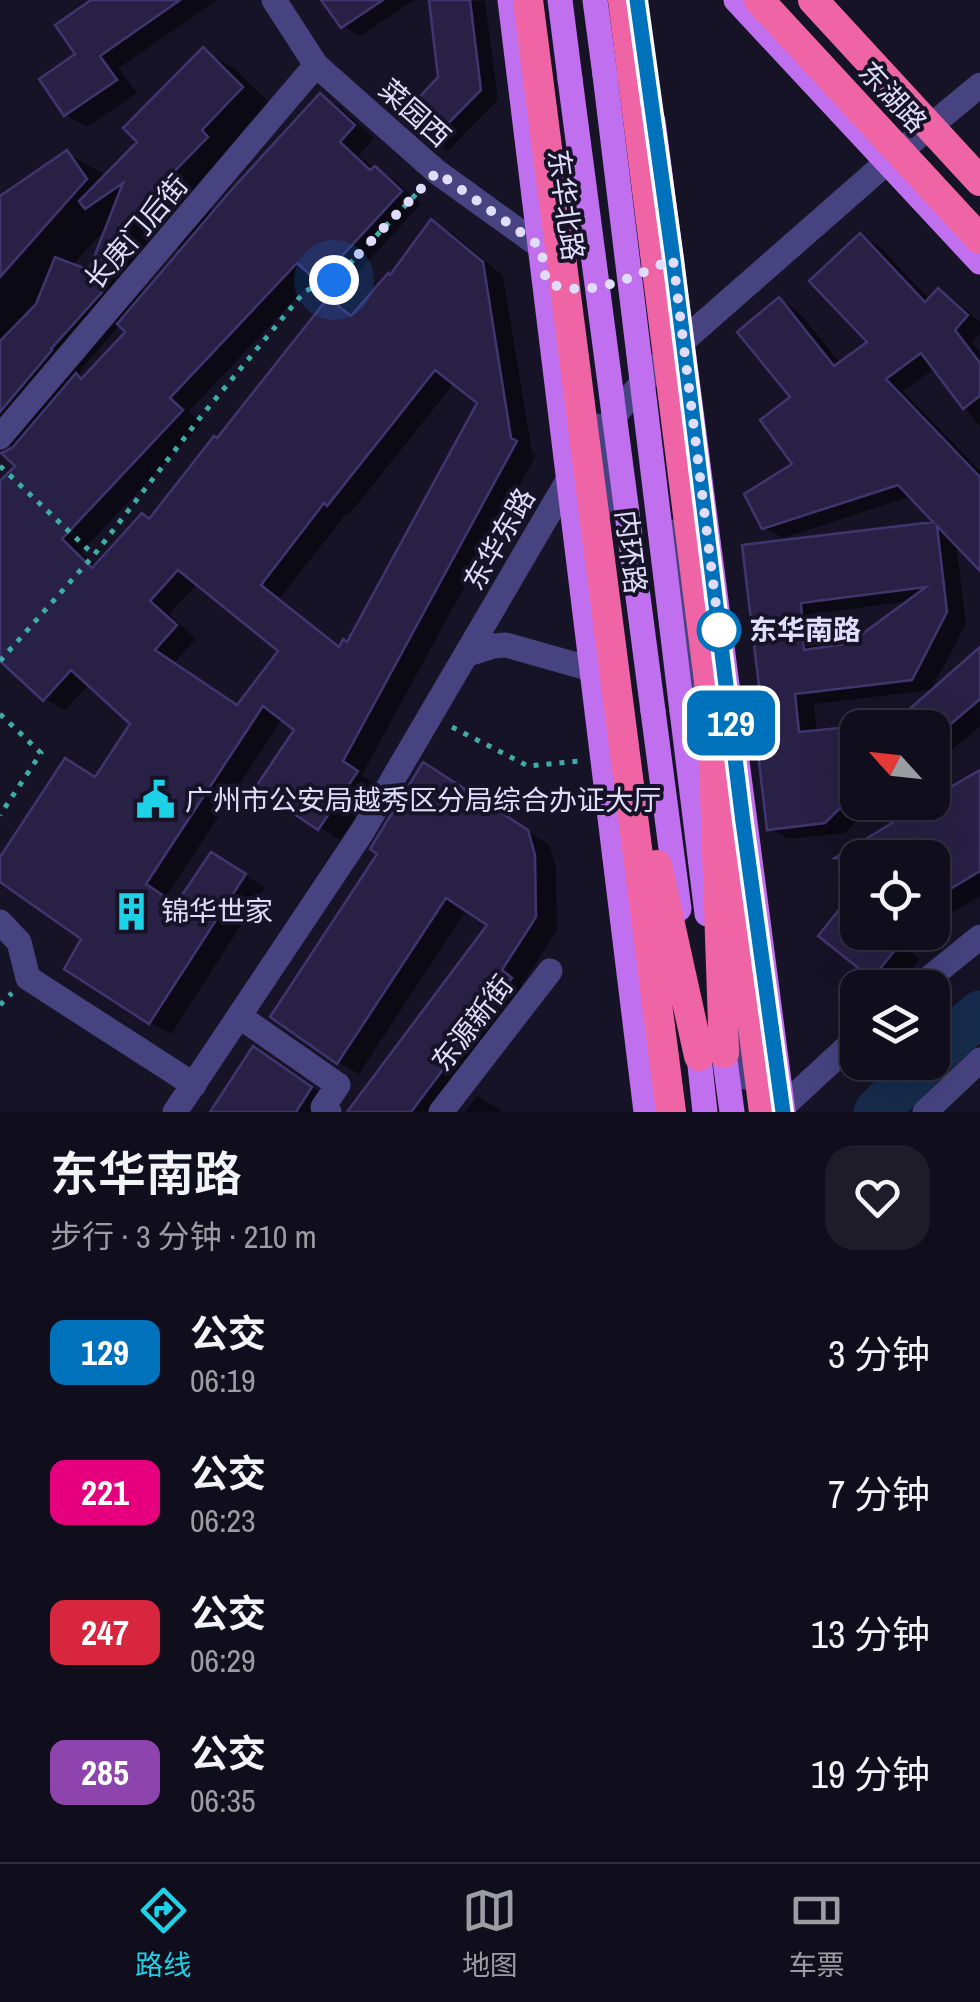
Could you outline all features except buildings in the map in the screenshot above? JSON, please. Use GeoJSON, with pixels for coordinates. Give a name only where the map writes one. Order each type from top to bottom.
{"type":"FeatureCollection","features":[{"type":"Feature","properties":{"kind":"highway","name":"内环路"},"geometry":{"type":"LineString","coordinates":[[528,0],[602,671],[671,1112]]}},
{"type":"Feature","properties":{"kind":"highway"},"geometry":{"type":"LineString","coordinates":[[623,0],[712,705],[777,1110]]}},
{"type":"Feature","properties":{"kind":"highway","name":"东湖路"},"geometry":{"type":"LineString","coordinates":[[758,0],[980,239]]}},
{"type":"Feature","properties":{"kind":"highway","name":"东湖路"},"geometry":{"type":"LineString","coordinates":[[812,0],[980,181]]}},
{"type":"Feature","properties":{"kind":"highway"},"geometry":{"type":"LineString","coordinates":[[602,671],[712,1054]]}},
{"type":"Feature","properties":{"kind":"highway"},"geometry":{"type":"LineString","coordinates":[[712,705],[712,1054]]}},
{"type":"Feature","properties":{"kind":"main road","name":"东华北路"},"geometry":{"type":"LineString","coordinates":[[510,0],[570,476]]}},
{"type":"Feature","properties":{"kind":"main road"},"geometry":{"type":"LineString","coordinates":[[560,0],[712,1054],[732,1112]]}},
{"type":"Feature","properties":{"kind":"main road"},"geometry":{"type":"LineString","coordinates":[[595,0],[712,1054],[706,1112]]}},
{"type":"Feature","properties":{"kind":"main road"},"geometry":{"type":"LineString","coordinates":[[637,0],[673,259],[777,1110]]}},
{"type":"Feature","properties":{"kind":"main road"},"geometry":{"type":"LineString","coordinates":[[736,0],[980,262]]}},
{"type":"Feature","properties":{"kind":"main road"},"geometry":{"type":"LineString","coordinates":[[812,0],[980,171]]}},
{"type":"Feature","properties":{"kind":"main road"},"geometry":{"type":"LineString","coordinates":[[546,282],[556,287],[593,288],[673,259]]}},
{"type":"Feature","properties":{"kind":"main road"},"geometry":{"type":"LineString","coordinates":[[570,476],[602,671],[602,758],[646,1112]]}},
{"type":"Feature","properties":{"kind":"street","name":"菜园西"},"geometry":{"type":"LineString","coordinates":[[274,0],[316,65],[437,172],[541,247]]}},
{"type":"Feature","properties":{"kind":"street","name":"长庚门后街"},"geometry":{"type":"LineString","coordinates":[[0,438],[316,65]]}},
{"type":"Feature","properties":{"kind":"street","name":"东华东路"},"geometry":{"type":"LineString","coordinates":[[176,1112],[362,832],[570,476],[600,432],[683,340],[980,86]]}},
{"type":"Feature","properties":{"kind":"street"},"geometry":{"type":"LineString","coordinates":[[673,259],[653,369],[749,1112]]}},
{"type":"Feature","properties":{"kind":"street"},"geometry":{"type":"LineString","coordinates":[[556,358],[600,432],[686,1112]]}},
{"type":"Feature","properties":{"kind":"street"},"geometry":{"type":"LineString","coordinates":[[468,654],[506,646],[602,671]]}},
{"type":"Feature","properties":{"kind":"street"},"geometry":{"type":"LineString","coordinates":[[0,922],[19,942],[28,978],[194,1085]]}},
{"type":"Feature","properties":{"kind":"street"},"geometry":{"type":"LineString","coordinates":[[939,970],[980,937]]}},
{"type":"Feature","properties":{"kind":"street","name":"东源新街"},"geometry":{"type":"LineString","coordinates":[[441,1112],[550,972]]}},
{"type":"Feature","properties":{"kind":"street"},"geometry":{"type":"LineString","coordinates":[[239,1016],[338,1085],[323,1107],[330,1112]]}},
{"type":"Feature","properties":{"kind":"street"},"geometry":{"type":"LineString","coordinates":[[777,1110],[840,1053]]}},
{"type":"Feature","properties":{"kind":"street"},"geometry":{"type":"LineString","coordinates":[[925,1112],[980,1060]]}},
{"type":"Feature","properties":{"kind":"path"},"geometry":{"type":"LineString","coordinates":[[0,661],[94,555],[202,414],[305,291],[334,280],[437,172]]}},
{"type":"Feature","properties":{"kind":"path"},"geometry":{"type":"LineString","coordinates":[[0,466],[94,555]]}},
{"type":"Feature","properties":{"kind":"path"},"geometry":{"type":"LineString","coordinates":[[0,714],[42,753],[0,815]]}},
{"type":"Feature","properties":{"kind":"path"},"geometry":{"type":"LineString","coordinates":[[431,717],[528,766],[602,758]]}},
{"type":"Feature","properties":{"kind":"waterway"},"geometry":{"type":"LineString","coordinates":[[950,1040],[980,1013]]}},
{"type":"Feature","properties":{"kind":"waterway"},"geometry":{"type":"LineString","coordinates":[[876,1112],[908,1080]]}},
{"type":"Feature","properties":{"kind":"bus line","name":"129"},"geometry":{"type":"LineString","coordinates":[[637,0],[783,1112]]}},
{"type":"Feature","properties":{"kind":"place","name":"东华南路"},"geometry":{"type":"Point","coordinates":[719,630]}},
{"type":"Feature","properties":{"kind":"place","name":"广州市公安局越秀区分局综合办证大厅"},"geometry":{"type":"Point","coordinates":[155,800]}},
{"type":"Feature","properties":{"kind":"place","name":"锦华世家"},"geometry":{"type":"Point","coordinates":[131,911]}},
{"type":"Feature","properties":{"kind":"route"},"geometry":{"type":"LineString","coordinates":[[334,280],[437,172],[541,247],[546,282],[556,287],[593,288],[673,259],[719,630]]}}]}
